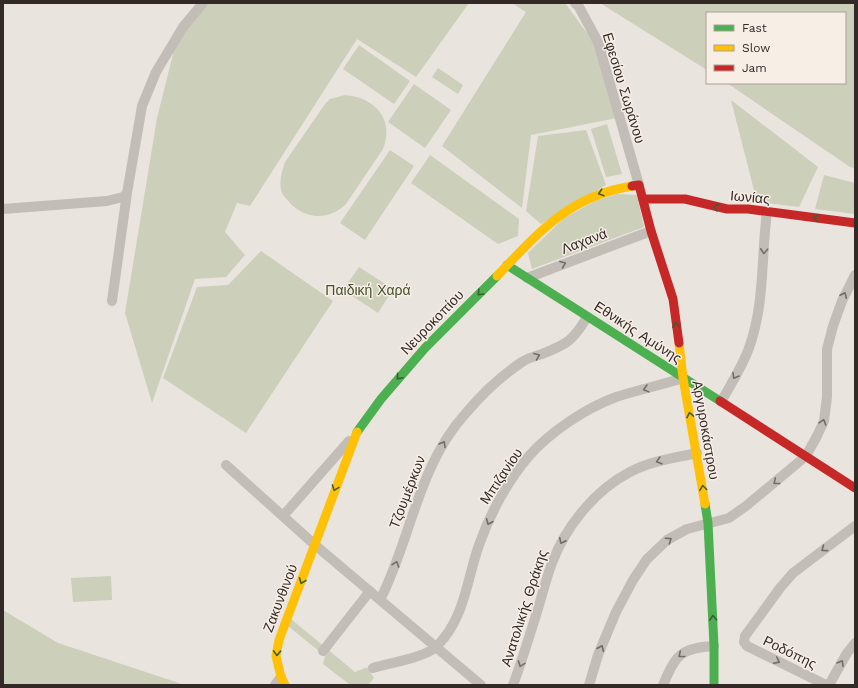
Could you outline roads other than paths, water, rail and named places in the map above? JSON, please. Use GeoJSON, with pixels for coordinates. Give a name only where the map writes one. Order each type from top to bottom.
{"type":"FeatureCollection","features":[{"type":"Feature","properties":{"kind":"street"},"geometry":{"type":"LineString","coordinates":[[112,301],[127,193],[142,106],[156,72],[183,27],[203,3]]}},
{"type":"Feature","properties":{"kind":"street","name":"Εφεσίου Σωράνου"},"geometry":{"type":"LineString","coordinates":[[575,3],[579,7],[598,42],[639,185]]}},
{"type":"Feature","properties":{"kind":"street","name":"Αργυροκάστρου"},"geometry":{"type":"LineString","coordinates":[[639,185],[651,231],[673,299],[683,378],[698,453],[708,523],[714,646],[714,685]]}},
{"type":"Feature","properties":{"kind":"street","name":"Νευροκοπίου"},"geometry":{"type":"LineString","coordinates":[[316,545],[335,488],[356,434],[381,399],[425,348],[550,221],[580,201],[609,190],[639,185]]}},
{"type":"Feature","properties":{"kind":"street"},"geometry":{"type":"LineString","coordinates":[[3,209],[107,200],[123,197],[127,193]]}},
{"type":"Feature","properties":{"kind":"street","name":"Ιωνίας"},"geometry":{"type":"LineString","coordinates":[[643,199],[685,199],[727,209],[748,209],[855,223]]}},
{"type":"Feature","properties":{"kind":"street"},"geometry":{"type":"LineString","coordinates":[[720,402],[741,367],[751,340],[762,286],[767,212]]}},
{"type":"Feature","properties":{"kind":"street","name":"Λαχανά"},"geometry":{"type":"LineString","coordinates":[[527,278],[651,231]]}},
{"type":"Feature","properties":{"kind":"street","name":"Εθνικής Αμύνης"},"geometry":{"type":"LineString","coordinates":[[507,265],[855,488]]}},
{"type":"Feature","properties":{"kind":"street"},"geometry":{"type":"LineString","coordinates":[[589,685],[598,655],[616,612],[633,580],[647,559],[667,540],[687,529],[729,518],[746,506],[806,456],[824,421],[827,396],[827,349],[842,301],[855,275]]}},
{"type":"Feature","properties":{"kind":"street","name":"Τζουμέρκων"},"geometry":{"type":"LineString","coordinates":[[380,600],[391,578],[430,466],[446,439],[464,414],[489,388],[523,361],[560,347],[570,340],[578,332],[587,317]]}},
{"type":"Feature","properties":{"kind":"street","name":"Μπιζανίου"},"geometry":{"type":"LineString","coordinates":[[436,647],[451,629],[458,615],[479,546],[492,514],[508,485],[529,456],[552,434],[585,411],[615,397],[683,378]]}},
{"type":"Feature","properties":{"kind":"street"},"geometry":{"type":"LineString","coordinates":[[283,516],[356,434]]}},
{"type":"Feature","properties":{"kind":"street","name":"Ανατολικής Θράκης"},"geometry":{"type":"LineString","coordinates":[[513,685],[552,562],[565,535],[583,510],[604,489],[630,472],[659,460],[698,453]]}},
{"type":"Feature","properties":{"kind":"street"},"geometry":{"type":"LineString","coordinates":[[226,465],[370,592],[481,685]]}},
{"type":"Feature","properties":{"kind":"street","name":"Ροδόπης"},"geometry":{"type":"LineString","coordinates":[[826,685],[748,646],[744,642],[745,636],[780,588],[793,573],[855,526]]}},
{"type":"Feature","properties":{"kind":"street","name":"Ζακυνθινού"},"geometry":{"type":"LineString","coordinates":[[280,682],[276,656],[278,640],[316,545]]}},
{"type":"Feature","properties":{"kind":"street"},"geometry":{"type":"LineString","coordinates":[[323,651],[370,592]]}},
{"type":"Feature","properties":{"kind":"street"},"geometry":{"type":"LineString","coordinates":[[829,685],[855,642]]}},
{"type":"Feature","properties":{"kind":"street"},"geometry":{"type":"LineString","coordinates":[[663,685],[672,665],[681,654],[696,647],[714,646]]}},
{"type":"Feature","properties":{"kind":"street"},"geometry":{"type":"LineString","coordinates":[[373,668],[422,654],[436,647]]}},
{"type":"Feature","properties":{"kind":"park label","name":"Παιδική Χαρά"},"geometry":{"type":"Point","coordinates":[368,290]}}]}
